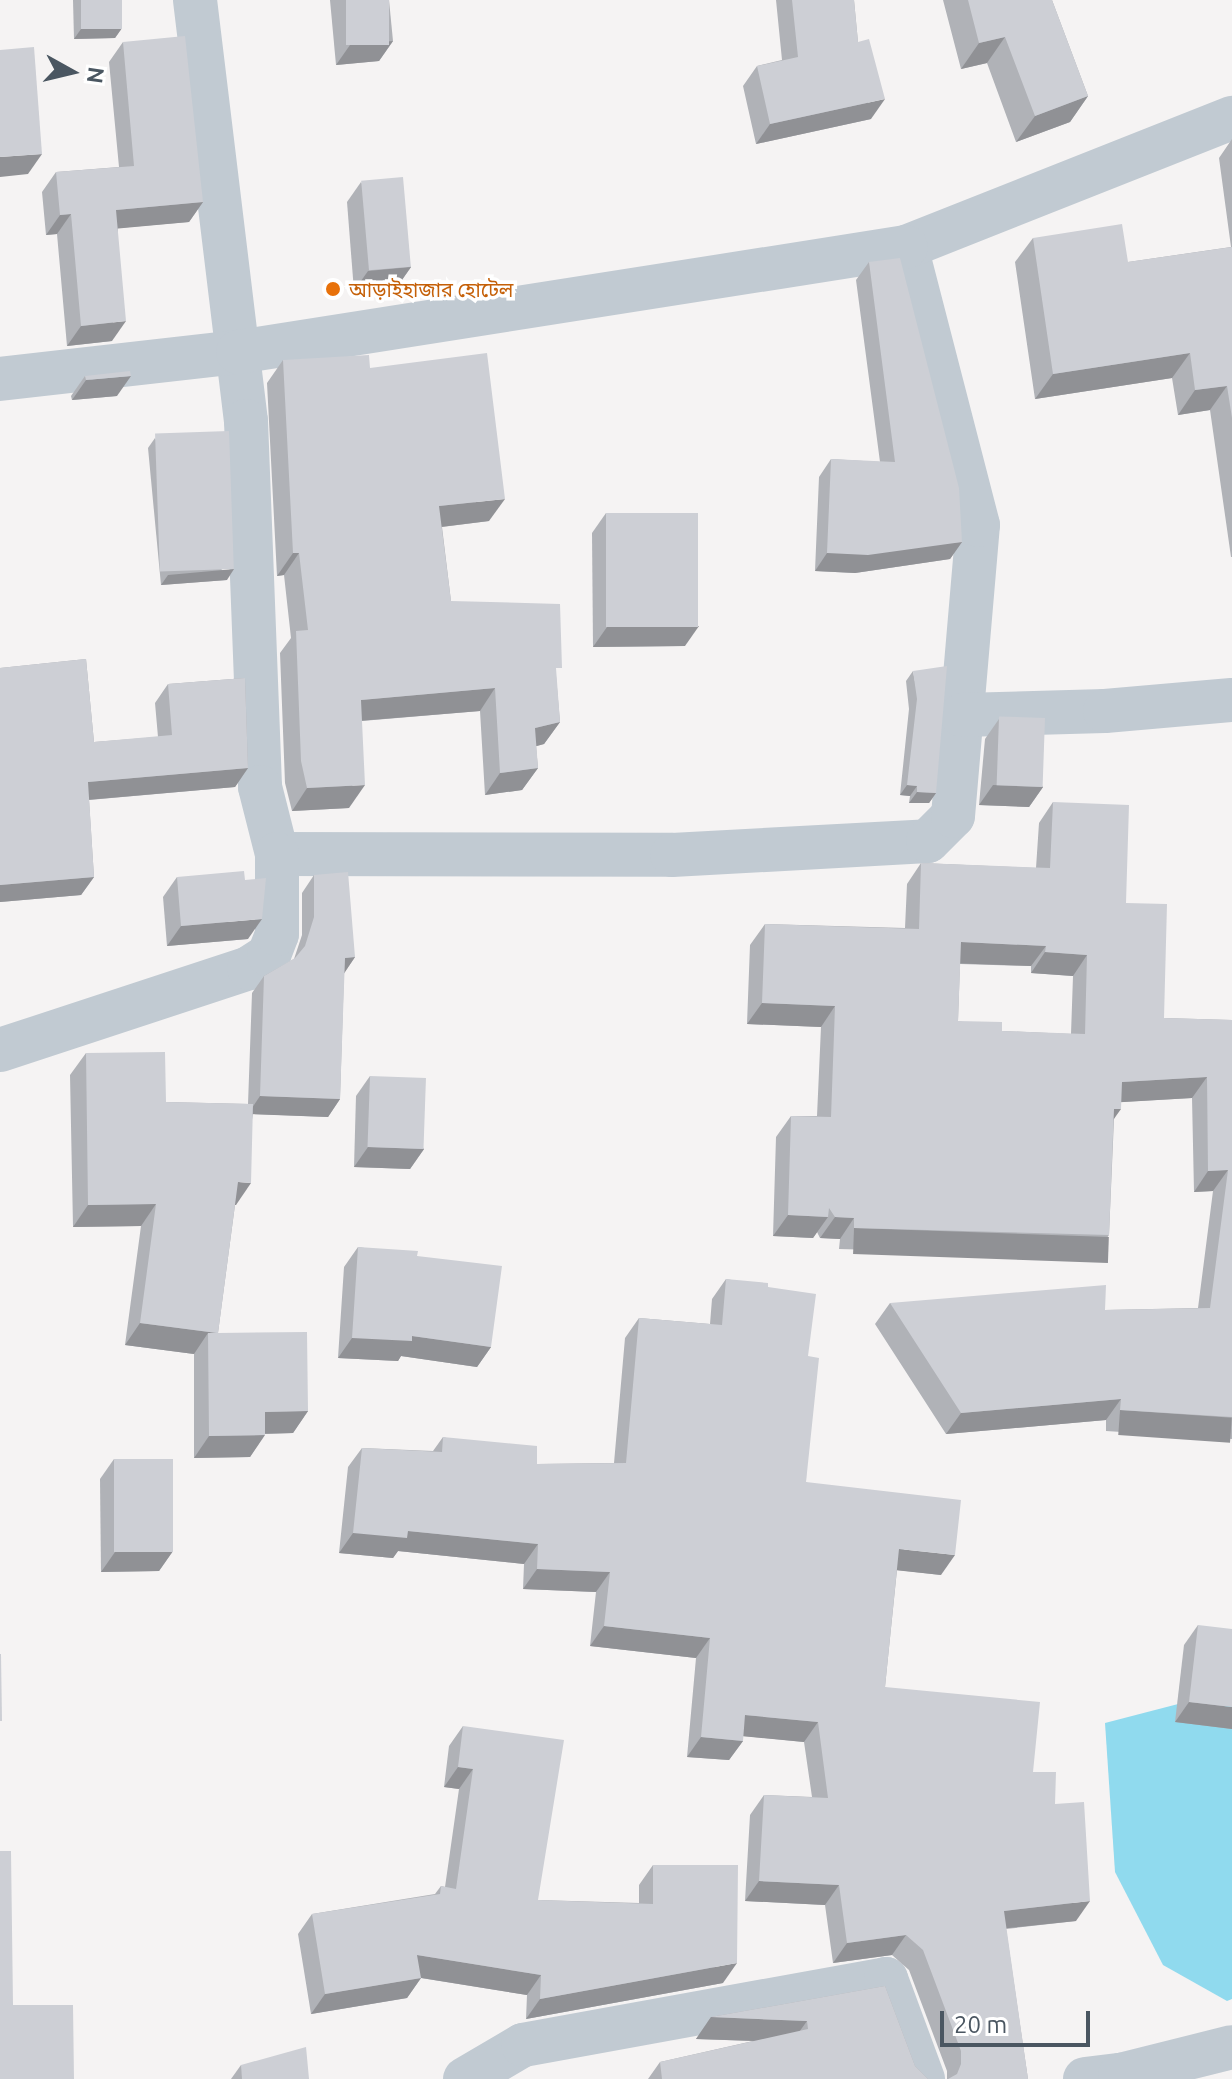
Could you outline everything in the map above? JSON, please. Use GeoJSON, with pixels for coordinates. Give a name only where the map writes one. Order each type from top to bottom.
{"type":"FeatureCollection","features":[{"type":"Feature","properties":{"kind":"street"},"geometry":{"type":"LineString","coordinates":[[0,1050],[249,968],[269,955],[277,934],[277,854],[260,787],[246,421],[195,0]]}},
{"type":"Feature","properties":{"kind":"street"},"geometry":{"type":"LineString","coordinates":[[0,379],[238,352],[906,247],[1232,118]]}},
{"type":"Feature","properties":{"kind":"street"},"geometry":{"type":"LineString","coordinates":[[277,854],[672,855],[928,841],[953,816],[978,525],[906,247]]}},
{"type":"Feature","properties":{"kind":"street"},"geometry":{"type":"LineString","coordinates":[[962,715],[1105,711],[1232,700]]}},
{"type":"Feature","properties":{"kind":"street"},"geometry":{"type":"LineString","coordinates":[[465,2079],[523,2045],[886,1979],[923,2079]]}},
{"type":"Feature","properties":{"kind":"street"},"geometry":{"type":"LineString","coordinates":[[1085,2079],[1120,2075],[1232,2047]]}},
{"type":"Feature","properties":{"kind":"water"},"geometry":{"type":"Polygon","coordinates":[[[1232,1690],[1232,1999],[1227,2001],[1163,1965],[1115,1872],[1105,1723],[1232,1690]]]}},
{"type":"Feature","properties":{"kind":"building"},"geometry":{"type":"Polygon","coordinates":[[[81,0],[122,0],[122,29],[81,29],[81,0]]]}},
{"type":"Feature","properties":{"kind":"building"},"geometry":{"type":"Polygon","coordinates":[[[346,0],[389,0],[389,45],[346,45],[346,0]]]}},
{"type":"Feature","properties":{"kind":"building"},"geometry":{"type":"Polygon","coordinates":[[[792,0],[854,0],[858,42],[869,39],[885,99],[770,124],[757,66],[798,57],[792,0]]]}},
{"type":"Feature","properties":{"kind":"building"},"geometry":{"type":"Polygon","coordinates":[[[968,0],[1052,0],[1088,96],[1035,116],[1005,37],[979,43],[968,0]]]}},
{"type":"Feature","properties":{"kind":"building"},"geometry":{"type":"Polygon","coordinates":[[[185,36],[203,202],[116,210],[126,321],[81,326],[71,214],[60,215],[56,172],[134,166],[123,42],[185,36]]]}},
{"type":"Feature","properties":{"kind":"building"},"geometry":{"type":"Polygon","coordinates":[[[34,47],[42,154],[0,157],[0,50],[34,47]]]}},
{"type":"Feature","properties":{"kind":"building"},"geometry":{"type":"Polygon","coordinates":[[[403,177],[411,267],[369,270],[361,181],[403,177]]]}},
{"type":"Feature","properties":{"kind":"building"},"geometry":{"type":"Polygon","coordinates":[[[1122,224],[1128,262],[1232,247],[1232,418],[1227,386],[1195,390],[1190,353],[1053,374],[1033,238],[1122,224]]]}},
{"type":"Feature","properties":{"kind":"building"},"geometry":{"type":"Polygon","coordinates":[[[900,258],[959,488],[962,542],[868,555],[827,553],[831,459],[895,462],[869,262],[900,258]]]}},
{"type":"Feature","properties":{"kind":"building"},"geometry":{"type":"Polygon","coordinates":[[[487,353],[505,499],[439,506],[451,601],[560,604],[562,668],[556,668],[560,722],[535,728],[538,768],[500,773],[495,688],[361,700],[365,785],[307,788],[301,761],[296,631],[308,630],[299,553],[293,553],[283,360],[369,355],[370,368],[487,353]]]}},
{"type":"Feature","properties":{"kind":"building"},"geometry":{"type":"Polygon","coordinates":[[[130,371],[131,376],[86,380],[85,376],[130,371]]]}},
{"type":"Feature","properties":{"kind":"building"},"geometry":{"type":"Polygon","coordinates":[[[229,431],[234,569],[160,571],[155,434],[229,431]]]}},
{"type":"Feature","properties":{"kind":"building"},"geometry":{"type":"Polygon","coordinates":[[[606,513],[698,513],[698,627],[606,627],[606,513]]]}},
{"type":"Feature","properties":{"kind":"building"},"geometry":{"type":"Polygon","coordinates":[[[86,659],[94,742],[172,735],[168,684],[245,678],[248,768],[88,782],[94,877],[0,885],[0,668],[86,659]]]}},
{"type":"Feature","properties":{"kind":"building"},"geometry":{"type":"Polygon","coordinates":[[[947,666],[936,793],[917,792],[917,786],[907,785],[917,699],[913,671],[947,666]]]}},
{"type":"Feature","properties":{"kind":"building"},"geometry":{"type":"Polygon","coordinates":[[[999,716],[1045,718],[1043,787],[997,785],[999,716]]]}},
{"type":"Feature","properties":{"kind":"building"},"geometry":{"type":"Polygon","coordinates":[[[1053,802],[1129,805],[1126,903],[1167,904],[1164,1018],[1232,1020],[1232,1417],[1120,1410],[1121,1399],[961,1413],[890,1303],[1106,1285],[1105,1310],[1210,1308],[1228,1170],[1208,1171],[1207,1077],[1122,1082],[1121,1109],[1114,1109],[1109,1235],[854,1228],[854,1218],[835,1217],[829,1208],[828,1217],[788,1215],[791,1116],[831,1117],[835,1006],[762,1003],[765,924],[919,929],[921,863],[1050,868],[1053,802]],[[961,942],[958,1021],[1002,1022],[1002,1031],[1085,1034],[1087,955],[1045,952],[1046,946],[961,942]]]}},
{"type":"Feature","properties":{"kind":"building"},"geometry":{"type":"Polygon","coordinates":[[[244,871],[245,880],[266,878],[262,919],[181,926],[177,877],[244,871]]]}},
{"type":"Feature","properties":{"kind":"building"},"geometry":{"type":"Polygon","coordinates":[[[348,872],[355,957],[345,958],[340,1099],[260,1096],[264,976],[295,958],[305,946],[314,917],[314,875],[348,872]]]}},
{"type":"Feature","properties":{"kind":"building"},"geometry":{"type":"Polygon","coordinates":[[[165,1052],[166,1102],[253,1104],[251,1183],[238,1182],[218,1333],[307,1332],[308,1411],[265,1412],[265,1435],[209,1436],[208,1333],[217,1333],[140,1323],[156,1204],[88,1205],[86,1053],[165,1052]]]}},
{"type":"Feature","properties":{"kind":"building"},"geometry":{"type":"Polygon","coordinates":[[[370,1076],[426,1078],[423,1149],[368,1147],[370,1076]]]}},
{"type":"Feature","properties":{"kind":"building"},"geometry":{"type":"Polygon","coordinates":[[[358,1247],[418,1251],[417,1256],[502,1266],[491,1347],[412,1336],[412,1341],[352,1338],[358,1247]]]}},
{"type":"Feature","properties":{"kind":"building"},"geometry":{"type":"Polygon","coordinates":[[[726,1279],[768,1283],[768,1287],[816,1294],[808,1356],[819,1358],[806,1482],[961,1500],[955,1555],[899,1549],[885,1687],[1040,1702],[1033,1772],[1056,1772],[1055,1804],[1084,1802],[1090,1901],[1004,1911],[1028,2079],[948,2079],[957,2074],[961,2051],[923,1950],[906,1935],[847,1943],[839,1885],[759,1881],[764,1795],[828,1798],[818,1722],[745,1715],[743,1741],[701,1737],[710,1638],[604,1626],[610,1572],[537,1569],[538,1544],[408,1531],[407,1538],[353,1533],[362,1448],[442,1452],[443,1437],[537,1446],[537,1464],[626,1463],[639,1318],[722,1325],[726,1279]]]}},
{"type":"Feature","properties":{"kind":"building"},"geometry":{"type":"Polygon","coordinates":[[[114,1459],[173,1459],[173,1552],[114,1552],[114,1459]]]}},
{"type":"Feature","properties":{"kind":"building"},"geometry":{"type":"Polygon","coordinates":[[[1198,1625],[1232,1629],[1232,1707],[1189,1702],[1198,1625]]]}},
{"type":"Feature","properties":{"kind":"building"},"geometry":{"type":"Polygon","coordinates":[[[1,1654],[2,1721],[0,1721],[1,1654]]]}},
{"type":"Feature","properties":{"kind":"building"},"geometry":{"type":"Polygon","coordinates":[[[463,1726],[564,1740],[538,1900],[653,1904],[653,1865],[738,1865],[737,1963],[540,1999],[541,1975],[417,1955],[421,1978],[325,1994],[312,1914],[440,1894],[441,1886],[456,1889],[473,1769],[458,1767],[463,1726]]]}},
{"type":"Feature","properties":{"kind":"building"},"geometry":{"type":"Polygon","coordinates":[[[0,1851],[11,1851],[13,2005],[73,2005],[74,2079],[0,2079],[0,1851]]]}},
{"type":"Feature","properties":{"kind":"building"},"geometry":{"type":"Polygon","coordinates":[[[885,1986],[915,2066],[928,2079],[662,2079],[660,2062],[808,2029],[807,2021],[711,2017],[885,1986]]]}},
{"type":"Feature","properties":{"kind":"building"},"geometry":{"type":"Polygon","coordinates":[[[306,2047],[309,2079],[242,2079],[241,2065],[306,2047]]]}},
{"type":"Feature","properties":{"kind":"place","name":"আড়াইহাজার হোটেল"},"geometry":{"type":"Point","coordinates":[333,289]}}]}
